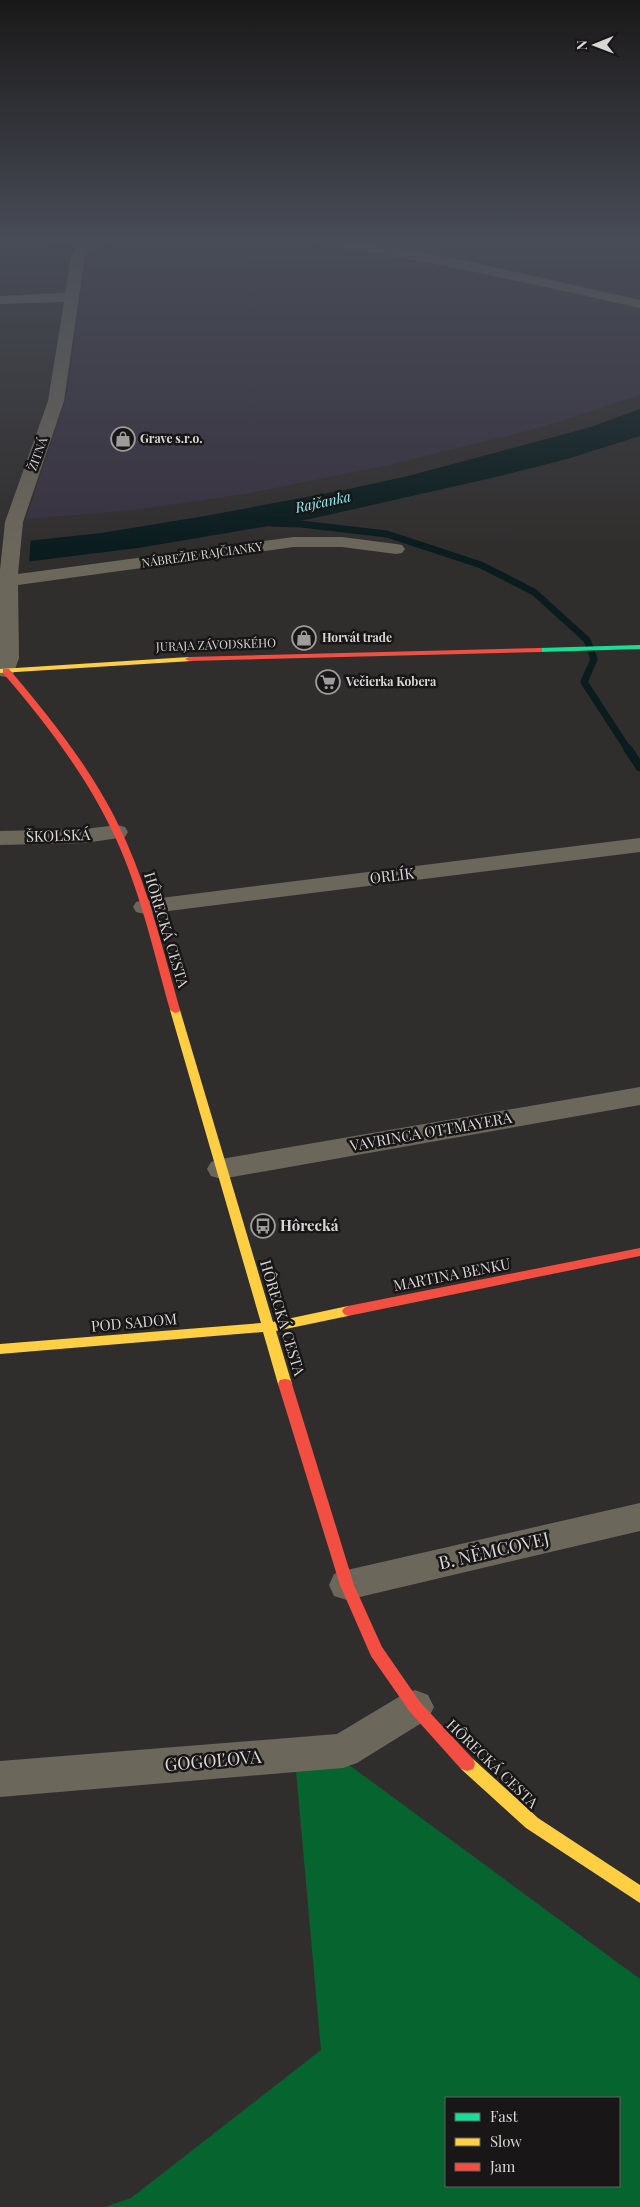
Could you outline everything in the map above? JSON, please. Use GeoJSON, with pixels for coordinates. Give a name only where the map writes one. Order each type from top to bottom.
{"type":"FeatureCollection","features":[{"type":"Feature","properties":{"kind":"street","name":"ŽITNÁ"},"geometry":{"type":"LineString","coordinates":[[3,671],[9,658],[8,577],[13,532],[17,511],[56,401],[65,341]]}},
{"type":"Feature","properties":{"kind":"street","name":"NÁBREŽIE RAJČIANKY"},"geometry":{"type":"LineString","coordinates":[[8,577],[294,542],[342,542],[396,549]]}},
{"type":"Feature","properties":{"kind":"street","name":"JURAJA ZÁVODSKÉHO"},"geometry":{"type":"LineString","coordinates":[[3,671],[187,659],[640,646]]}},
{"type":"Feature","properties":{"kind":"street","name":"HÔRECKÁ CESTA"},"geometry":{"type":"LineString","coordinates":[[3,671],[32,700],[76,761],[117,832],[145,907],[319,1498],[347,1585],[376,1651],[415,1707],[458,1756],[532,1823],[640,1895]]}},
{"type":"Feature","properties":{"kind":"street","name":"ŠKOLSKÁ"},"geometry":{"type":"LineString","coordinates":[[0,838],[85,836],[117,832]]}},
{"type":"Feature","properties":{"kind":"street","name":"ORLÍK"},"geometry":{"type":"LineString","coordinates":[[145,907],[640,845]]}},
{"type":"Feature","properties":{"kind":"street","name":"VAVRINCA OTTMAYERA"},"geometry":{"type":"LineString","coordinates":[[222,1169],[640,1096]]}},
{"type":"Feature","properties":{"kind":"street","name":"MARTINA BENKU"},"geometry":{"type":"LineString","coordinates":[[270,1327],[640,1252]]}},
{"type":"Feature","properties":{"kind":"street","name":"POD SADOM"},"geometry":{"type":"LineString","coordinates":[[0,1349],[270,1327]]}},
{"type":"Feature","properties":{"kind":"street","name":"B. NĚMCOVEJ"},"geometry":{"type":"LineString","coordinates":[[347,1585],[640,1517]]}},
{"type":"Feature","properties":{"kind":"street","name":"GOGOĽOVA"},"geometry":{"type":"LineString","coordinates":[[0,1779],[343,1751],[415,1707]]}},
{"type":"Feature","properties":{"kind":"shaded area"},"geometry":{"type":"Polygon","coordinates":[[[74,341],[640,341],[640,395],[538,428],[389,465],[245,494],[133,510],[26,519],[67,395],[74,341]]]}},
{"type":"Feature","properties":{"kind":"green space"},"geometry":{"type":"Polygon","coordinates":[[[341,1759],[640,1979],[640,2207],[105,2207],[131,2198],[321,2050],[296,1771],[341,1759]]]}},
{"type":"Feature","properties":{"kind":"water","name":"Rajčanka"},"geometry":{"type":"Polygon","coordinates":[[[640,409],[640,436],[567,459],[496,477],[310,519],[138,548],[0,565],[0,544],[101,533],[344,490],[408,476],[591,427],[640,409]]]}},
{"type":"Feature","properties":{"kind":"pier"},"geometry":{"type":"Polygon","coordinates":[[[31,538],[29,564],[0,568],[0,541],[31,538]]]}},
{"type":"Feature","properties":{"kind":"waterway"},"geometry":{"type":"LineString","coordinates":[[272,523],[301,524],[387,534],[481,565],[534,592],[587,640],[594,659],[584,682],[629,751]]}},
{"type":"Feature","properties":{"kind":"waterway"},"geometry":{"type":"LineString","coordinates":[[628,749],[640,767]]}},
{"type":"Feature","properties":{"kind":"traffic: fast"},"geometry":{"type":"LineString","coordinates":[[539,650],[640,647]]}},
{"type":"Feature","properties":{"kind":"traffic: slow"},"geometry":{"type":"LineString","coordinates":[[0,671],[189,659]]}},
{"type":"Feature","properties":{"kind":"traffic: slow"},"geometry":{"type":"LineString","coordinates":[[175,1010],[285,1384]]}},
{"type":"Feature","properties":{"kind":"traffic: slow"},"geometry":{"type":"LineString","coordinates":[[0,1349],[270,1327],[348,1311]]}},
{"type":"Feature","properties":{"kind":"traffic: slow"},"geometry":{"type":"LineString","coordinates":[[467,1764],[532,1823],[640,1895]]}},
{"type":"Feature","properties":{"kind":"traffic: jam"},"geometry":{"type":"LineString","coordinates":[[189,659],[539,650]]}},
{"type":"Feature","properties":{"kind":"traffic: jam"},"geometry":{"type":"LineString","coordinates":[[6,671],[70,751],[110,817],[130,860],[151,924],[175,1010]]}},
{"type":"Feature","properties":{"kind":"traffic: jam"},"geometry":{"type":"LineString","coordinates":[[348,1311],[640,1252]]}},
{"type":"Feature","properties":{"kind":"traffic: jam"},"geometry":{"type":"LineString","coordinates":[[285,1384],[347,1585],[376,1651],[415,1707],[467,1764]]}},
{"type":"Feature","properties":{"kind":"place","name":"Grave s.r.o."},"geometry":{"type":"Point","coordinates":[123,439]}},
{"type":"Feature","properties":{"kind":"place","name":"Horvát trade"},"geometry":{"type":"Point","coordinates":[304,638]}},
{"type":"Feature","properties":{"kind":"place","name":"Večierka Kobera"},"geometry":{"type":"Point","coordinates":[328,682]}},
{"type":"Feature","properties":{"kind":"place","name":"Hôrecká"},"geometry":{"type":"Point","coordinates":[263,1226]}}]}
